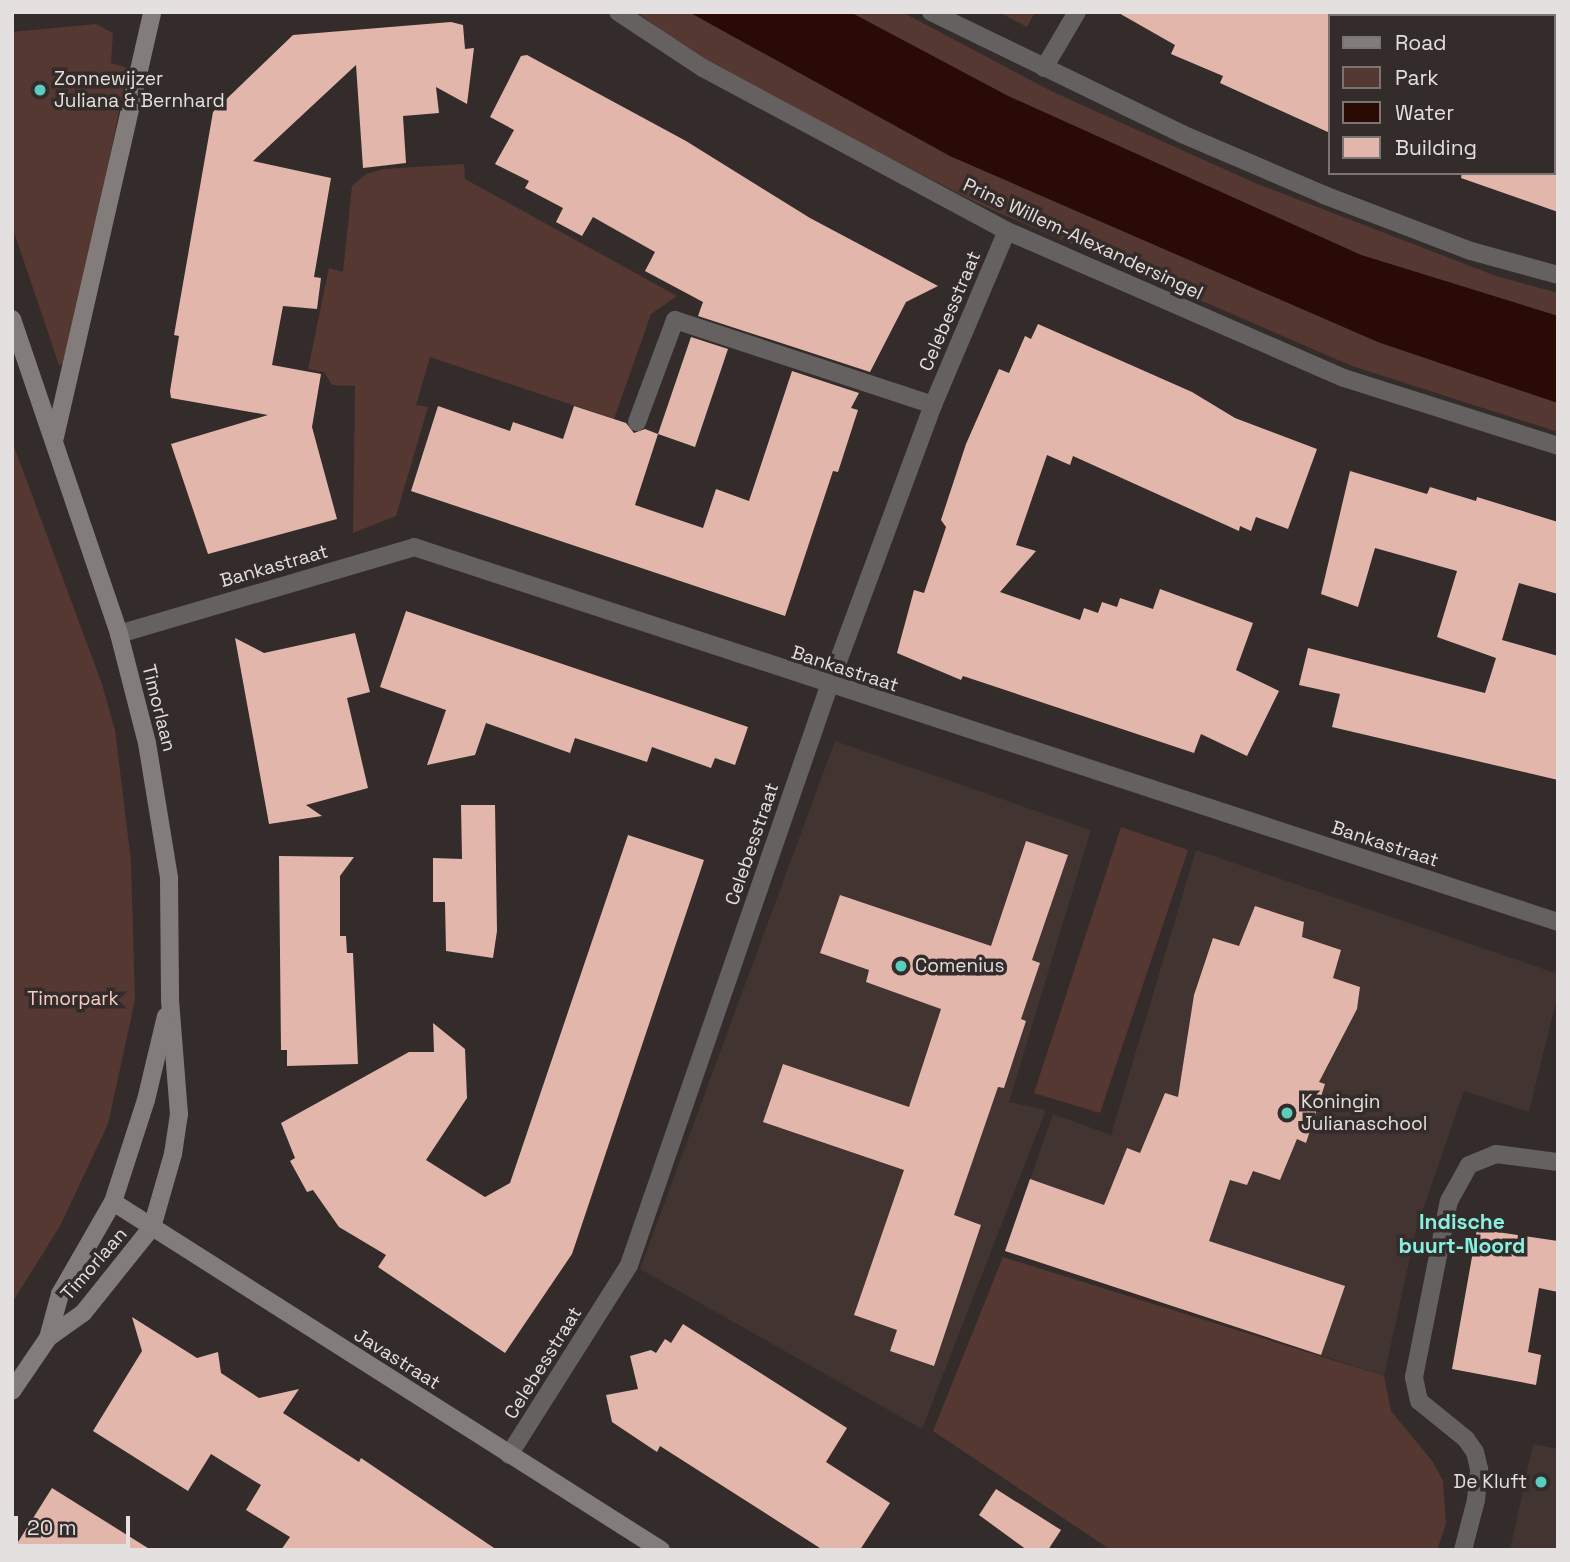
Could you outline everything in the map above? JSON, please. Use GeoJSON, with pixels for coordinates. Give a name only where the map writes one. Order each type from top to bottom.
{"type":"FeatureCollection","features":[{"type":"Feature","properties":{"kind":"street"},"geometry":{"type":"LineString","coordinates":[[55,437],[152,12]]}},
{"type":"Feature","properties":{"kind":"street","name":"Prins Willem-Alexandersingel"},"geometry":{"type":"LineString","coordinates":[[618,12],[703,68],[1007,231],[1344,378],[1558,446]]}},
{"type":"Feature","properties":{"kind":"street"},"geometry":{"type":"LineString","coordinates":[[931,12],[1044,68],[1324,195],[1471,251],[1558,275]]}},
{"type":"Feature","properties":{"kind":"street"},"geometry":{"type":"LineString","coordinates":[[1044,68],[1077,12]]}},
{"type":"Feature","properties":{"kind":"street","name":"Celebesstraat"},"geometry":{"type":"LineString","coordinates":[[509,1455],[629,1265],[829,687],[933,405],[1007,231]]}},
{"type":"Feature","properties":{"kind":"street","name":"Timorlaan"},"geometry":{"type":"LineString","coordinates":[[12,319],[55,437],[119,634],[162,819],[169,878],[170,1000],[179,1114],[173,1154],[152,1227],[83,1313],[48,1338]]}},
{"type":"Feature","properties":{"kind":"street"},"geometry":{"type":"LineString","coordinates":[[637,422],[675,320],[933,405]]}},
{"type":"Feature","properties":{"kind":"street","name":"Bankastraat"},"geometry":{"type":"LineString","coordinates":[[119,634],[414,547],[829,687],[1558,922]]}},
{"type":"Feature","properties":{"kind":"street","name":"Timorlaan"},"geometry":{"type":"LineString","coordinates":[[12,1391],[48,1338],[60,1294],[113,1202],[146,1100],[170,1000]]}},
{"type":"Feature","properties":{"kind":"street"},"geometry":{"type":"LineString","coordinates":[[1463,1550],[1476,1500],[1479,1469],[1475,1452],[1466,1438],[1419,1401],[1414,1377],[1449,1201],[1469,1165],[1496,1154],[1558,1162]]}},
{"type":"Feature","properties":{"kind":"street","name":"Javastraat"},"geometry":{"type":"LineString","coordinates":[[113,1202],[649,1547]]}},
{"type":"Feature","properties":{"kind":"shaded area","name":"Comenius"},"geometry":{"type":"Polygon","coordinates":[[[835,741],[1091,830],[1009,1102],[1046,1110],[922,1429],[640,1269],[835,741]]]}},
{"type":"Feature","properties":{"kind":"shaded area","name":"Koningin Julianaschool"},"geometry":{"type":"Polygon","coordinates":[[[1196,850],[1558,974],[1558,993],[1529,1112],[1464,1091],[1416,1230],[1384,1376],[1005,1251],[1053,1114],[1111,1135],[1196,850]]]}},
{"type":"Feature","properties":{"kind":"shaded area","name":"De Kluft"},"geometry":{"type":"Polygon","coordinates":[[[1533,1444],[1558,1449],[1558,1550],[1510,1550],[1533,1444]]]}},
{"type":"Feature","properties":{"kind":"green space"},"geometry":{"type":"Polygon","coordinates":[[[637,12],[689,12],[950,156],[1378,342],[1558,403],[1558,432],[1352,366],[979,204],[702,61],[637,12]]]}},
{"type":"Feature","properties":{"kind":"green space"},"geometry":{"type":"Polygon","coordinates":[[[850,12],[902,12],[1053,92],[1255,183],[1496,276],[1558,293],[1558,316],[1361,255],[1008,96],[850,12]]]}},
{"type":"Feature","properties":{"kind":"green space"},"geometry":{"type":"Polygon","coordinates":[[[999,12],[1035,12],[1027,27],[999,12]]]}},
{"type":"Feature","properties":{"kind":"green space"},"geometry":{"type":"Polygon","coordinates":[[[96,24],[113,33],[111,63],[128,68],[67,362],[59,365],[12,226],[12,32],[96,24]]]}},
{"type":"Feature","properties":{"kind":"green space"},"geometry":{"type":"Polygon","coordinates":[[[464,164],[465,179],[677,296],[651,314],[614,419],[430,357],[416,405],[428,407],[396,516],[353,533],[355,386],[332,385],[324,372],[308,369],[329,268],[343,272],[352,186],[366,174],[384,169],[464,164]]]}},
{"type":"Feature","properties":{"kind":"green space","name":"Timorpark"},"geometry":{"type":"Polygon","coordinates":[[[12,441],[102,684],[115,730],[131,861],[135,1000],[108,1124],[60,1226],[12,1303],[12,441]]]}},
{"type":"Feature","properties":{"kind":"green space"},"geometry":{"type":"Polygon","coordinates":[[[1121,827],[1188,850],[1100,1113],[1034,1093],[1121,827]]]}},
{"type":"Feature","properties":{"kind":"green space"},"geometry":{"type":"Polygon","coordinates":[[[1003,1257],[1384,1376],[1391,1411],[1433,1462],[1443,1481],[1446,1524],[1437,1550],[1111,1550],[933,1431],[1003,1257]]]}},
{"type":"Feature","properties":{"kind":"water"},"geometry":{"type":"Polygon","coordinates":[[[689,12],[850,12],[1008,96],[1361,255],[1558,316],[1558,403],[1378,342],[950,156],[689,12]]]}},
{"type":"Feature","properties":{"kind":"building"},"geometry":{"type":"Polygon","coordinates":[[[1117,12],[1330,12],[1328,132],[1220,83],[1223,76],[1171,54],[1175,45],[1117,12]]]}},
{"type":"Feature","properties":{"kind":"building"},"geometry":{"type":"Polygon","coordinates":[[[451,22],[463,25],[465,49],[474,48],[467,104],[436,87],[439,113],[403,116],[406,163],[363,168],[356,65],[253,161],[331,178],[314,277],[321,278],[317,309],[283,306],[272,365],[321,374],[312,427],[337,519],[208,554],[171,444],[268,415],[171,398],[179,336],[174,335],[213,112],[293,35],[451,22]]]}},
{"type":"Feature","properties":{"kind":"building"},"geometry":{"type":"Polygon","coordinates":[[[527,55],[686,141],[810,218],[938,286],[906,302],[870,372],[698,316],[703,302],[645,271],[655,252],[593,217],[582,236],[556,222],[563,208],[525,188],[529,181],[495,164],[514,130],[490,117],[521,56],[527,55]]]}},
{"type":"Feature","properties":{"kind":"building"},"geometry":{"type":"Polygon","coordinates":[[[1558,173],[1558,212],[1461,178],[1462,175],[1558,173]]]}},
{"type":"Feature","properties":{"kind":"building"},"geometry":{"type":"Polygon","coordinates":[[[1038,324],[1192,392],[1235,418],[1317,449],[1288,529],[1256,517],[1251,531],[1240,526],[1239,531],[1073,456],[1070,465],[1047,455],[1016,545],[1036,551],[1000,592],[1080,620],[1084,608],[1098,613],[1102,602],[1117,607],[1120,598],[1153,609],[1160,589],[1253,623],[1236,670],[1279,691],[1247,756],[1201,734],[1194,753],[963,676],[961,680],[897,653],[914,590],[924,593],[946,527],[941,520],[966,444],[999,369],[1009,373],[1025,336],[1031,339],[1038,324]]]}},
{"type":"Feature","properties":{"kind":"building"},"geometry":{"type":"Polygon","coordinates":[[[691,337],[728,349],[695,447],[658,434],[691,337]]]}},
{"type":"Feature","properties":{"kind":"building"},"geometry":{"type":"Polygon","coordinates":[[[792,371],[859,393],[851,408],[858,410],[838,472],[833,471],[785,616],[411,491],[438,406],[510,431],[513,422],[563,439],[574,406],[626,423],[634,433],[645,429],[658,434],[635,505],[703,528],[716,489],[749,501],[792,371]]]}},
{"type":"Feature","properties":{"kind":"building"},"geometry":{"type":"Polygon","coordinates":[[[1350,471],[1427,494],[1430,487],[1476,501],[1477,497],[1558,522],[1558,594],[1519,583],[1502,640],[1558,656],[1558,780],[1332,727],[1340,694],[1299,685],[1308,648],[1485,693],[1496,658],[1437,637],[1457,571],[1375,548],[1358,607],[1321,594],[1350,471]]]}},
{"type":"Feature","properties":{"kind":"building"},"geometry":{"type":"Polygon","coordinates":[[[406,611],[748,727],[735,765],[715,758],[711,768],[652,747],[647,762],[575,738],[570,753],[486,723],[475,755],[427,765],[446,710],[380,687],[406,611]]]}},
{"type":"Feature","properties":{"kind":"building"},"geometry":{"type":"Polygon","coordinates":[[[355,633],[370,692],[347,698],[368,788],[306,805],[322,816],[269,824],[235,638],[264,653],[355,633]]]}},
{"type":"Feature","properties":{"kind":"building"},"geometry":{"type":"Polygon","coordinates":[[[461,805],[495,805],[497,931],[493,958],[446,951],[445,902],[433,902],[433,858],[462,859],[461,805]]]}},
{"type":"Feature","properties":{"kind":"building"},"geometry":{"type":"Polygon","coordinates":[[[628,835],[704,860],[572,1254],[505,1353],[378,1267],[386,1255],[339,1227],[313,1190],[307,1192],[290,1161],[295,1158],[281,1123],[409,1052],[434,1052],[433,1023],[465,1049],[467,1098],[426,1160],[485,1197],[510,1183],[628,835]]]}},
{"type":"Feature","properties":{"kind":"building"},"geometry":{"type":"Polygon","coordinates":[[[1026,841],[1068,855],[1032,960],[1040,963],[1021,1019],[1026,1021],[1004,1088],[998,1087],[954,1215],[981,1225],[934,1366],[890,1351],[897,1330],[854,1315],[904,1170],[763,1122],[783,1064],[909,1107],[941,1009],[866,982],[869,970],[820,953],[840,895],[991,946],[1026,841]]]}},
{"type":"Feature","properties":{"kind":"building"},"geometry":{"type":"Polygon","coordinates":[[[279,856],[354,857],[340,876],[340,936],[346,936],[347,953],[353,953],[358,1064],[287,1066],[287,1050],[281,1050],[279,856]]]}},
{"type":"Feature","properties":{"kind":"building"},"geometry":{"type":"Polygon","coordinates":[[[1255,906],[1304,922],[1302,937],[1341,950],[1333,978],[1360,987],[1357,1009],[1319,1082],[1325,1084],[1306,1143],[1297,1139],[1280,1180],[1253,1171],[1247,1185],[1230,1180],[1209,1241],[1345,1286],[1321,1355],[1005,1251],[1030,1179],[1104,1205],[1127,1148],[1140,1153],[1165,1093],[1178,1097],[1194,995],[1213,938],[1239,946],[1255,906]]]}},
{"type":"Feature","properties":{"kind":"building"},"geometry":{"type":"Polygon","coordinates":[[[1477,1229],[1558,1241],[1558,1292],[1539,1288],[1528,1352],[1541,1355],[1536,1385],[1452,1369],[1477,1229]]]}},
{"type":"Feature","properties":{"kind":"building"},"geometry":{"type":"Polygon","coordinates":[[[132,1317],[197,1358],[218,1352],[221,1373],[259,1398],[299,1389],[283,1413],[359,1462],[361,1458],[497,1550],[281,1550],[290,1537],[246,1510],[261,1485],[211,1454],[188,1491],[93,1431],[142,1351],[132,1317]]]}},
{"type":"Feature","properties":{"kind":"building"},"geometry":{"type":"Polygon","coordinates":[[[683,1324],[847,1428],[826,1462],[890,1503],[860,1550],[823,1550],[660,1446],[657,1452],[612,1422],[606,1395],[638,1389],[630,1356],[651,1350],[656,1353],[665,1339],[671,1343],[683,1324]]]}},
{"type":"Feature","properties":{"kind":"building"},"geometry":{"type":"Polygon","coordinates":[[[52,1488],[151,1550],[13,1550],[52,1488]]]}},
{"type":"Feature","properties":{"kind":"building"},"geometry":{"type":"Polygon","coordinates":[[[996,1489],[1061,1530],[1048,1550],[1027,1550],[979,1515],[996,1489]]]}},
{"type":"Feature","properties":{"kind":"place","name":"Zonnewijzer Juliana & Bernhard"},"geometry":{"type":"Point","coordinates":[40,90]}},
{"type":"Feature","properties":{"kind":"place","name":"Comenius"},"geometry":{"type":"Point","coordinates":[901,966]}},
{"type":"Feature","properties":{"kind":"place","name":"Koningin Julianaschool"},"geometry":{"type":"Point","coordinates":[1287,1113]}},
{"type":"Feature","properties":{"kind":"place","name":"De Kluft"},"geometry":{"type":"Point","coordinates":[1541,1482]}},
{"type":"Feature","properties":{"kind":"district","name":"Indische buurt-Noord"},"geometry":{"type":"Point","coordinates":[1462,1234]}}]}
